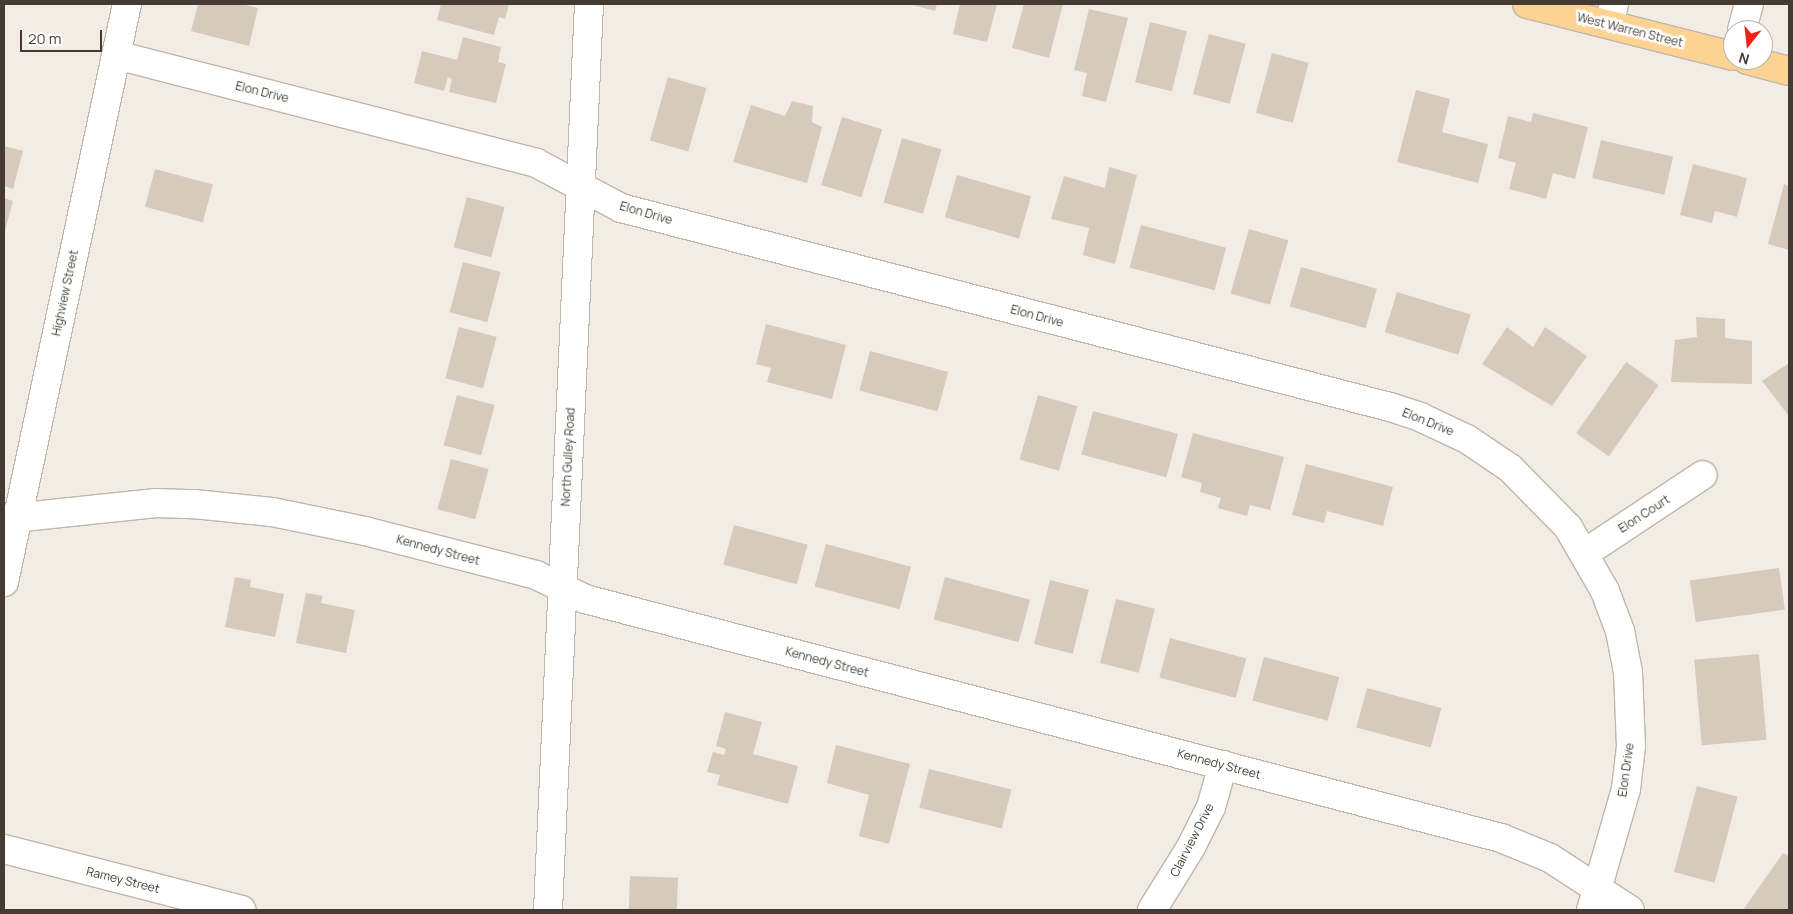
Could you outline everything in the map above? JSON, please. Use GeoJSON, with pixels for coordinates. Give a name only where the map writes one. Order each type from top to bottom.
{"type":"FeatureCollection","features":[{"type":"Feature","properties":{"kind":"main road","name":"West Warren Street"},"geometry":{"type":"LineString","coordinates":[[1527,4],[1612,14],[1723,53]]}},
{"type":"Feature","properties":{"kind":"main road"},"geometry":{"type":"LineString","coordinates":[[1773,67],[1789,71]]}},
{"type":"Feature","properties":{"kind":"street","name":"Highview Street"},"geometry":{"type":"LineString","coordinates":[[4,582],[11,518],[127,4]]}},
{"type":"Feature","properties":{"kind":"street","name":"North Gulley Road"},"geometry":{"type":"LineString","coordinates":[[548,910],[589,4]]}},
{"type":"Feature","properties":{"kind":"street"},"geometry":{"type":"LineString","coordinates":[[1745,20],[1749,4]]}},
{"type":"Feature","properties":{"kind":"street","name":"Elon Drive"},"geometry":{"type":"LineString","coordinates":[[116,55],[541,164],[621,208],[1420,417],[1467,439],[1510,468],[1548,504],[1585,553],[1606,591],[1620,631],[1628,672],[1632,715],[1626,789],[1595,899]]}},
{"type":"Feature","properties":{"kind":"street","name":"Elon Court"},"geometry":{"type":"LineString","coordinates":[[1585,553],[1703,475]]}},
{"type":"Feature","properties":{"kind":"street","name":"Kennedy Street"},"geometry":{"type":"LineString","coordinates":[[11,518],[156,503],[272,512],[365,531],[536,576],[585,599],[1501,838],[1550,858],[1595,899],[1630,910]]}},
{"type":"Feature","properties":{"kind":"street","name":"Clairview Drive"},"geometry":{"type":"LineString","coordinates":[[1152,910],[1191,847],[1211,807],[1222,765]]}},
{"type":"Feature","properties":{"kind":"street","name":"Ramey Street"},"geometry":{"type":"LineString","coordinates":[[4,849],[241,910]]}},
{"type":"Feature","properties":{"kind":"building"},"geometry":{"type":"Polygon","coordinates":[[[198,4],[241,4],[258,8],[249,46],[191,31],[198,4]]]}},
{"type":"Feature","properties":{"kind":"building"},"geometry":{"type":"Polygon","coordinates":[[[441,4],[509,4],[505,19],[499,17],[494,35],[437,20],[441,4]]]}},
{"type":"Feature","properties":{"kind":"building"},"geometry":{"type":"Polygon","coordinates":[[[909,4],[937,4],[935,11],[909,4]]]}},
{"type":"Feature","properties":{"kind":"building"},"geometry":{"type":"Polygon","coordinates":[[[960,4],[997,4],[987,42],[953,34],[960,4]]]}},
{"type":"Feature","properties":{"kind":"building"},"geometry":{"type":"Polygon","coordinates":[[[1024,4],[1063,4],[1049,58],[1012,48],[1024,4]]]}},
{"type":"Feature","properties":{"kind":"building"},"geometry":{"type":"Polygon","coordinates":[[[1089,9],[1128,18],[1106,102],[1082,96],[1087,73],[1074,70],[1089,9]]]}},
{"type":"Feature","properties":{"kind":"building"},"geometry":{"type":"Polygon","coordinates":[[[1150,22],[1187,31],[1172,91],[1135,82],[1150,22]]]}},
{"type":"Feature","properties":{"kind":"building"},"geometry":{"type":"Polygon","coordinates":[[[1209,34],[1246,44],[1230,104],[1193,94],[1209,34]]]}},
{"type":"Feature","properties":{"kind":"building"},"geometry":{"type":"Polygon","coordinates":[[[463,37],[501,47],[498,62],[506,64],[496,103],[449,92],[452,79],[448,77],[444,91],[414,83],[422,51],[457,60],[463,37]]]}},
{"type":"Feature","properties":{"kind":"building"},"geometry":{"type":"Polygon","coordinates":[[[1272,53],[1309,63],[1293,123],[1256,113],[1272,53]]]}},
{"type":"Feature","properties":{"kind":"building"},"geometry":{"type":"Polygon","coordinates":[[[668,77],[706,88],[688,151],[650,140],[668,77]]]}},
{"type":"Feature","properties":{"kind":"building"},"geometry":{"type":"Polygon","coordinates":[[[1416,90],[1450,99],[1442,132],[1488,144],[1478,183],[1397,162],[1416,90]]]}},
{"type":"Feature","properties":{"kind":"building"},"geometry":{"type":"Polygon","coordinates":[[[792,101],[813,106],[812,122],[822,127],[807,183],[733,162],[751,105],[785,116],[792,101]]]}},
{"type":"Feature","properties":{"kind":"building"},"geometry":{"type":"Polygon","coordinates":[[[1533,113],[1588,127],[1575,179],[1553,173],[1546,199],[1509,189],[1516,163],[1498,158],[1508,116],[1531,122],[1533,113]]]}},
{"type":"Feature","properties":{"kind":"building"},"geometry":{"type":"Polygon","coordinates":[[[842,117],[882,129],[861,197],[821,185],[842,117]]]}},
{"type":"Feature","properties":{"kind":"building"},"geometry":{"type":"Polygon","coordinates":[[[902,138],[941,149],[923,214],[884,202],[902,138]]]}},
{"type":"Feature","properties":{"kind":"building"},"geometry":{"type":"Polygon","coordinates":[[[1601,140],[1673,157],[1664,195],[1592,178],[1601,140]]]}},
{"type":"Feature","properties":{"kind":"building"},"geometry":{"type":"Polygon","coordinates":[[[4,146],[23,151],[13,189],[4,186],[4,146]]]}},
{"type":"Feature","properties":{"kind":"building"},"geometry":{"type":"Polygon","coordinates":[[[1693,164],[1747,178],[1737,217],[1715,211],[1712,223],[1680,215],[1693,164]]]}},
{"type":"Feature","properties":{"kind":"building"},"geometry":{"type":"Polygon","coordinates":[[[1109,167],[1137,175],[1115,264],[1083,255],[1089,228],[1051,219],[1064,176],[1105,188],[1109,167]]]}},
{"type":"Feature","properties":{"kind":"building"},"geometry":{"type":"Polygon","coordinates":[[[155,169],[213,185],[203,222],[145,207],[155,169]]]}},
{"type":"Feature","properties":{"kind":"building"},"geometry":{"type":"Polygon","coordinates":[[[957,175],[1031,196],[1019,239],[945,217],[957,175]]]}},
{"type":"Feature","properties":{"kind":"building"},"geometry":{"type":"Polygon","coordinates":[[[1784,184],[1789,186],[1789,250],[1768,244],[1784,184]]]}},
{"type":"Feature","properties":{"kind":"building"},"geometry":{"type":"Polygon","coordinates":[[[467,197],[505,207],[491,257],[454,247],[467,197]]]}},
{"type":"Feature","properties":{"kind":"building"},"geometry":{"type":"Polygon","coordinates":[[[4,198],[13,201],[4,235],[4,198]]]}},
{"type":"Feature","properties":{"kind":"building"},"geometry":{"type":"Polygon","coordinates":[[[1141,225],[1226,248],[1215,290],[1130,268],[1141,225]]]}},
{"type":"Feature","properties":{"kind":"building"},"geometry":{"type":"Polygon","coordinates":[[[1249,229],[1288,240],[1270,305],[1231,293],[1249,229]]]}},
{"type":"Feature","properties":{"kind":"building"},"geometry":{"type":"Polygon","coordinates":[[[463,262],[501,272],[487,322],[450,312],[463,262]]]}},
{"type":"Feature","properties":{"kind":"building"},"geometry":{"type":"Polygon","coordinates":[[[1301,267],[1377,289],[1366,328],[1290,306],[1301,267]]]}},
{"type":"Feature","properties":{"kind":"building"},"geometry":{"type":"Polygon","coordinates":[[[1397,292],[1471,315],[1458,355],[1385,332],[1397,292]]]}},
{"type":"Feature","properties":{"kind":"building"},"geometry":{"type":"Polygon","coordinates":[[[1696,317],[1725,319],[1725,338],[1752,341],[1752,384],[1671,382],[1675,340],[1697,337],[1696,317]]]}},
{"type":"Feature","properties":{"kind":"building"},"geometry":{"type":"Polygon","coordinates":[[[766,324],[846,345],[832,399],[767,382],[771,368],[756,364],[766,324]]]}},
{"type":"Feature","properties":{"kind":"building"},"geometry":{"type":"Polygon","coordinates":[[[459,327],[497,337],[483,388],[445,378],[459,327]]]}},
{"type":"Feature","properties":{"kind":"building"},"geometry":{"type":"Polygon","coordinates":[[[1507,327],[1533,347],[1545,327],[1587,356],[1552,406],[1482,364],[1507,327]]]}},
{"type":"Feature","properties":{"kind":"building"},"geometry":{"type":"Polygon","coordinates":[[[870,351],[948,372],[938,412],[859,391],[870,351]]]}},
{"type":"Feature","properties":{"kind":"building"},"geometry":{"type":"Polygon","coordinates":[[[1626,362],[1659,385],[1609,456],[1576,433],[1626,362]]]}},
{"type":"Feature","properties":{"kind":"building"},"geometry":{"type":"Polygon","coordinates":[[[1789,363],[1789,416],[1762,381],[1789,363]]]}},
{"type":"Feature","properties":{"kind":"building"},"geometry":{"type":"Polygon","coordinates":[[[457,395],[495,405],[481,455],[444,445],[457,395]]]}},
{"type":"Feature","properties":{"kind":"building"},"geometry":{"type":"Polygon","coordinates":[[[1038,395],[1077,406],[1059,471],[1020,459],[1038,395]]]}},
{"type":"Feature","properties":{"kind":"building"},"geometry":{"type":"Polygon","coordinates":[[[1093,411],[1178,434],[1166,477],[1081,454],[1093,411]]]}},
{"type":"Feature","properties":{"kind":"building"},"geometry":{"type":"Polygon","coordinates":[[[1193,433],[1284,457],[1270,510],[1250,505],[1247,516],[1218,508],[1221,498],[1200,492],[1202,483],[1181,477],[1193,433]]]}},
{"type":"Feature","properties":{"kind":"building"},"geometry":{"type":"Polygon","coordinates":[[[451,459],[489,469],[475,519],[438,509],[451,459]]]}},
{"type":"Feature","properties":{"kind":"building"},"geometry":{"type":"Polygon","coordinates":[[[1306,464],[1393,487],[1383,526],[1327,511],[1324,523],[1292,515],[1306,464]]]}},
{"type":"Feature","properties":{"kind":"building"},"geometry":{"type":"Polygon","coordinates":[[[734,525],[807,545],[797,584],[723,565],[734,525]]]}},
{"type":"Feature","properties":{"kind":"building"},"geometry":{"type":"Polygon","coordinates":[[[826,544],[911,567],[900,609],[815,587],[826,544]]]}},
{"type":"Feature","properties":{"kind":"building"},"geometry":{"type":"Polygon","coordinates":[[[1779,568],[1785,610],[1696,622],[1690,581],[1779,568]]]}},
{"type":"Feature","properties":{"kind":"building"},"geometry":{"type":"Polygon","coordinates":[[[235,577],[251,580],[250,587],[284,594],[275,637],[225,627],[235,577]]]}},
{"type":"Feature","properties":{"kind":"building"},"geometry":{"type":"Polygon","coordinates":[[[945,577],[1030,600],[1019,642],[934,620],[945,577]]]}},
{"type":"Feature","properties":{"kind":"building"},"geometry":{"type":"Polygon","coordinates":[[[1050,580],[1089,590],[1073,654],[1034,644],[1050,580]]]}},
{"type":"Feature","properties":{"kind":"building"},"geometry":{"type":"Polygon","coordinates":[[[306,593],[323,596],[321,603],[355,610],[346,653],[296,643],[306,593]]]}},
{"type":"Feature","properties":{"kind":"building"},"geometry":{"type":"Polygon","coordinates":[[[1116,599],[1155,609],[1139,673],[1100,663],[1116,599]]]}},
{"type":"Feature","properties":{"kind":"building"},"geometry":{"type":"Polygon","coordinates":[[[1170,638],[1246,658],[1236,698],[1159,678],[1170,638]]]}},
{"type":"Feature","properties":{"kind":"building"},"geometry":{"type":"Polygon","coordinates":[[[1759,654],[1766,740],[1702,745],[1694,660],[1759,654]]]}},
{"type":"Feature","properties":{"kind":"building"},"geometry":{"type":"Polygon","coordinates":[[[1264,657],[1339,677],[1328,721],[1252,700],[1264,657]]]}},
{"type":"Feature","properties":{"kind":"building"},"geometry":{"type":"Polygon","coordinates":[[[1367,688],[1441,708],[1431,748],[1356,728],[1367,688]]]}},
{"type":"Feature","properties":{"kind":"building"},"geometry":{"type":"Polygon","coordinates":[[[725,712],[762,722],[753,754],[798,766],[788,804],[717,785],[720,775],[707,772],[713,752],[724,755],[726,749],[716,746],[725,712]]]}},
{"type":"Feature","properties":{"kind":"building"},"geometry":{"type":"Polygon","coordinates":[[[836,745],[910,764],[889,844],[859,836],[869,795],[827,783],[836,745]]]}},
{"type":"Feature","properties":{"kind":"building"},"geometry":{"type":"Polygon","coordinates":[[[929,769],[1011,790],[1002,828],[919,808],[929,769]]]}},
{"type":"Feature","properties":{"kind":"building"},"geometry":{"type":"Polygon","coordinates":[[[1697,786],[1738,797],[1715,883],[1674,872],[1697,786]]]}},
{"type":"Feature","properties":{"kind":"building"},"geometry":{"type":"Polygon","coordinates":[[[1783,853],[1789,856],[1789,910],[1743,910],[1783,853]]]}},
{"type":"Feature","properties":{"kind":"building"},"geometry":{"type":"Polygon","coordinates":[[[630,876],[678,878],[677,910],[629,910],[630,876]]]}}]}
